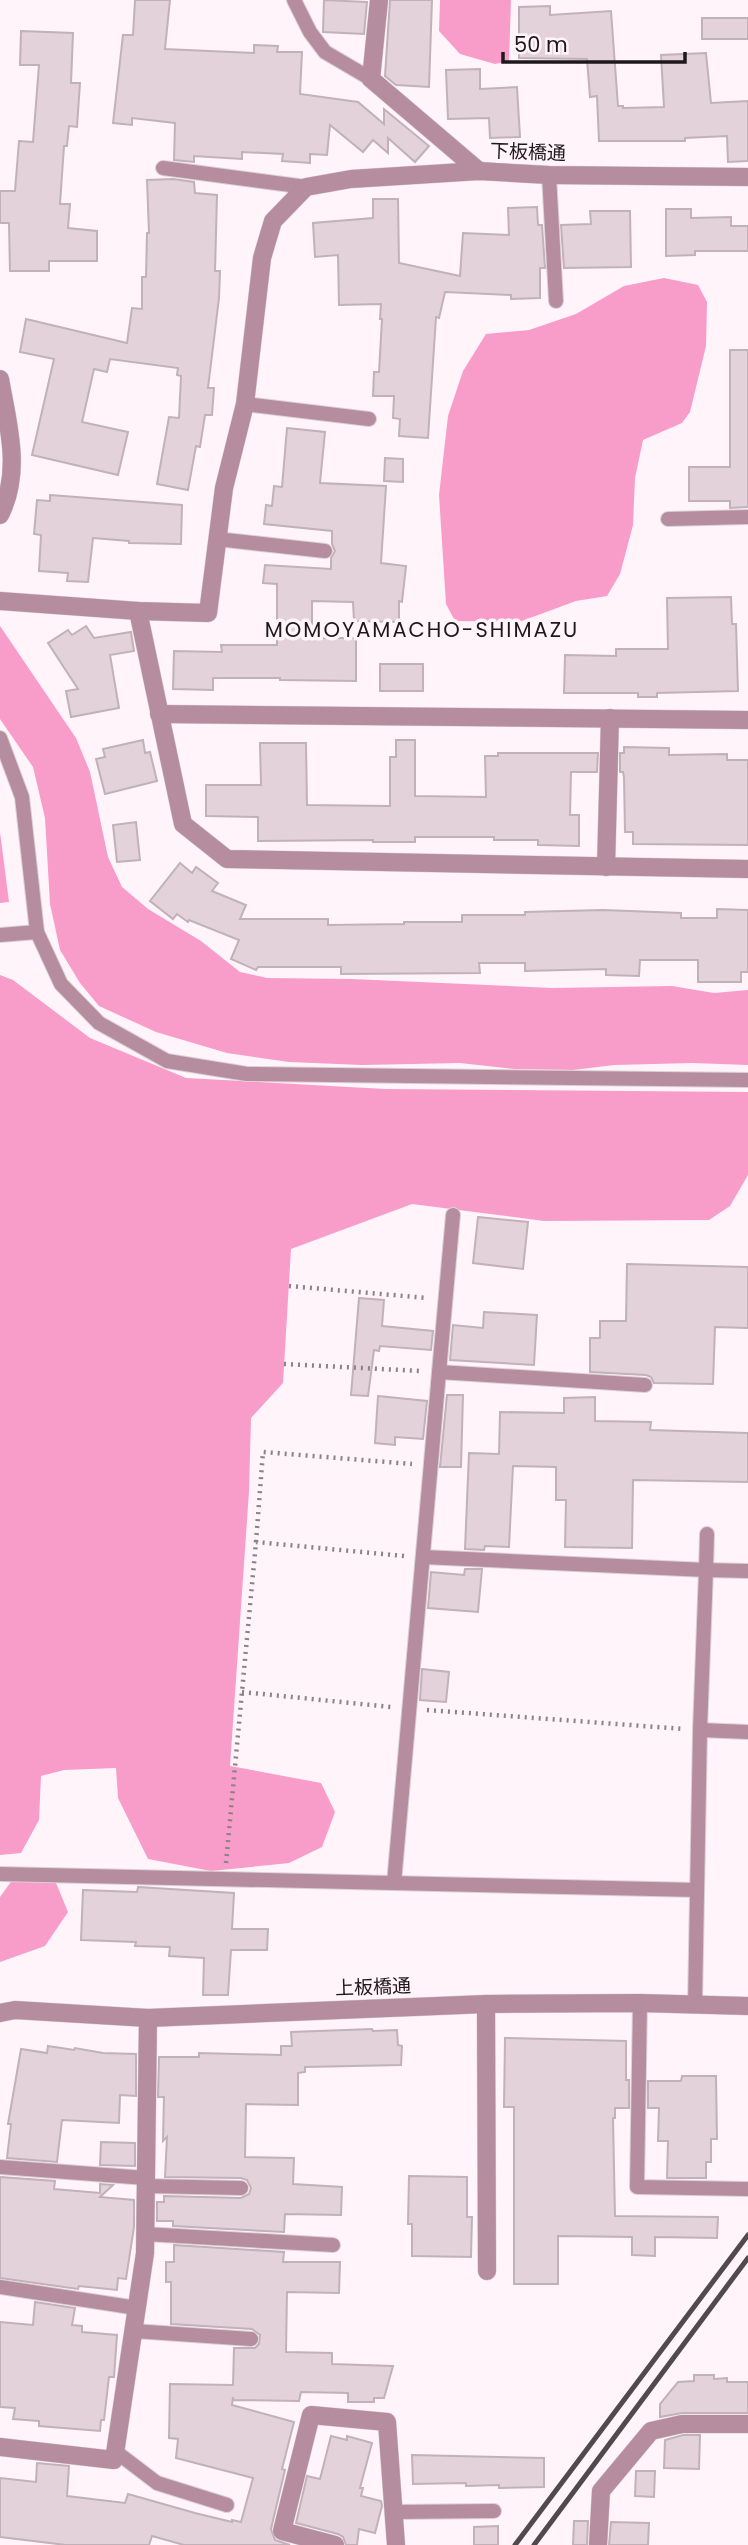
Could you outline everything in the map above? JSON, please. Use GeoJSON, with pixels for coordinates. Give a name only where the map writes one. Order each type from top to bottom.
{"type":"FeatureCollection","features":[{"type":"Feature","properties":{"kind":"street"},"geometry":{"type":"LineString","coordinates":[[379,0],[371,79],[479,171]]}},
{"type":"Feature","properties":{"kind":"street","name":"下板橋通"},"geometry":{"type":"LineString","coordinates":[[306,187],[351,179],[479,171],[549,175],[748,177]]}},
{"type":"Feature","properties":{"kind":"street"},"geometry":{"type":"LineString","coordinates":[[0,601],[208,613],[224,488],[245,404],[262,258],[273,221],[306,187]]}},
{"type":"Feature","properties":{"kind":"street"},"geometry":{"type":"LineString","coordinates":[[0,379],[13,459],[9,495],[0,515]]}},
{"type":"Feature","properties":{"kind":"street"},"geometry":{"type":"LineString","coordinates":[[138,611],[183,824],[227,859],[748,869]]}},
{"type":"Feature","properties":{"kind":"street"},"geometry":{"type":"LineString","coordinates":[[159,714],[748,720]]}},
{"type":"Feature","properties":{"kind":"street"},"geometry":{"type":"LineString","coordinates":[[606,866],[610,718]]}},
{"type":"Feature","properties":{"kind":"street","name":"上板橋通"},"geometry":{"type":"LineString","coordinates":[[0,2013],[15,2010],[148,2018],[486,2004],[640,2003],[748,2006]]}},
{"type":"Feature","properties":{"kind":"street"},"geometry":{"type":"LineString","coordinates":[[486,2004],[487,2271]]}},
{"type":"Feature","properties":{"kind":"street"},"geometry":{"type":"LineString","coordinates":[[0,2447],[114,2460],[134,2331],[145,2234],[148,2018]]}},
{"type":"Feature","properties":{"kind":"street"},"geometry":{"type":"LineString","coordinates":[[335,2545],[282,2531],[311,2415],[387,2422],[396,2545]]}},
{"type":"Feature","properties":{"kind":"street"},"geometry":{"type":"LineString","coordinates":[[598,2545],[601,2491],[652,2431],[682,2424],[748,2424]]}},
{"type":"Feature","properties":{"kind":"lane"},"geometry":{"type":"LineString","coordinates":[[294,0],[310,32],[325,52],[371,79]]}},
{"type":"Feature","properties":{"kind":"lane"},"geometry":{"type":"LineString","coordinates":[[163,168],[306,187]]}},
{"type":"Feature","properties":{"kind":"lane"},"geometry":{"type":"LineString","coordinates":[[549,175],[556,301]]}},
{"type":"Feature","properties":{"kind":"lane"},"geometry":{"type":"LineString","coordinates":[[245,404],[369,419]]}},
{"type":"Feature","properties":{"kind":"lane"},"geometry":{"type":"LineString","coordinates":[[668,519],[748,517]]}},
{"type":"Feature","properties":{"kind":"lane"},"geometry":{"type":"LineString","coordinates":[[217,539],[325,551]]}},
{"type":"Feature","properties":{"kind":"lane"},"geometry":{"type":"LineString","coordinates":[[0,738],[22,797],[37,932],[61,984],[99,1023],[167,1061],[247,1074],[748,1080]]}},
{"type":"Feature","properties":{"kind":"lane"},"geometry":{"type":"LineString","coordinates":[[0,935],[37,932]]}},
{"type":"Feature","properties":{"kind":"lane"},"geometry":{"type":"LineString","coordinates":[[394,1883],[453,1215]]}},
{"type":"Feature","properties":{"kind":"lane"},"geometry":{"type":"LineString","coordinates":[[439,1372],[645,1385]]}},
{"type":"Feature","properties":{"kind":"lane"},"geometry":{"type":"LineString","coordinates":[[695,2005],[707,1534]]}},
{"type":"Feature","properties":{"kind":"lane"},"geometry":{"type":"LineString","coordinates":[[422,1557],[748,1571]]}},
{"type":"Feature","properties":{"kind":"lane"},"geometry":{"type":"LineString","coordinates":[[700,1730],[748,1732]]}},
{"type":"Feature","properties":{"kind":"lane"},"geometry":{"type":"LineString","coordinates":[[0,1874],[697,1890]]}},
{"type":"Feature","properties":{"kind":"lane"},"geometry":{"type":"LineString","coordinates":[[640,2003],[636,2187],[748,2189]]}},
{"type":"Feature","properties":{"kind":"lane"},"geometry":{"type":"LineString","coordinates":[[0,2167],[146,2182],[242,2188]]}},
{"type":"Feature","properties":{"kind":"lane"},"geometry":{"type":"LineString","coordinates":[[145,2234],[333,2245]]}},
{"type":"Feature","properties":{"kind":"lane"},"geometry":{"type":"LineString","coordinates":[[0,2287],[137,2308]]}},
{"type":"Feature","properties":{"kind":"lane"},"geometry":{"type":"LineString","coordinates":[[134,2331],[251,2339]]}},
{"type":"Feature","properties":{"kind":"lane"},"geometry":{"type":"LineString","coordinates":[[115,2451],[157,2483],[227,2505]]}},
{"type":"Feature","properties":{"kind":"lane"},"geometry":{"type":"LineString","coordinates":[[393,2512],[494,2511]]}},
{"type":"Feature","properties":{"kind":"path"},"geometry":{"type":"LineString","coordinates":[[289,1286],[446,1299]]}},
{"type":"Feature","properties":{"kind":"path"},"geometry":{"type":"LineString","coordinates":[[284,1364],[439,1372]]}},
{"type":"Feature","properties":{"kind":"path"},"geometry":{"type":"LineString","coordinates":[[224,1879],[262,1452],[430,1466]]}},
{"type":"Feature","properties":{"kind":"path"},"geometry":{"type":"LineString","coordinates":[[256,1542],[422,1557]]}},
{"type":"Feature","properties":{"kind":"path"},"geometry":{"type":"LineString","coordinates":[[242,1692],[409,1708],[700,1730]]}},
{"type":"Feature","properties":{"kind":"shaded area"},"geometry":{"type":"Polygon","coordinates":[[[440,0],[511,0],[509,61],[495,64],[460,54],[439,31],[440,0]]]}},
{"type":"Feature","properties":{"kind":"shaded area"},"geometry":{"type":"Polygon","coordinates":[[[664,278],[698,285],[707,302],[706,346],[690,412],[682,423],[643,440],[635,478],[633,525],[620,574],[607,596],[576,601],[519,622],[455,621],[446,604],[439,495],[448,416],[463,371],[486,334],[529,330],[576,314],[624,286],[664,278]]]}},
{"type":"Feature","properties":{"kind":"shaded area"},"geometry":{"type":"Polygon","coordinates":[[[0,626],[76,738],[90,772],[108,857],[122,887],[148,909],[201,941],[240,972],[267,978],[552,988],[672,986],[714,993],[748,990],[748,1065],[614,1065],[573,1070],[514,1069],[460,1063],[362,1065],[289,1062],[227,1053],[156,1032],[99,1006],[80,983],[60,950],[50,904],[45,818],[33,767],[0,719],[0,626]]]}},
{"type":"Feature","properties":{"kind":"shaded area"},"geometry":{"type":"Polygon","coordinates":[[[0,832],[9,902],[0,903],[0,832]]]}},
{"type":"Feature","properties":{"kind":"shaded area"},"geometry":{"type":"Polygon","coordinates":[[[0,975],[13,980],[90,1038],[186,1078],[385,1089],[748,1092],[748,1175],[730,1206],[709,1220],[544,1221],[412,1204],[291,1249],[283,1383],[251,1418],[249,1491],[230,1766],[321,1783],[335,1812],[322,1847],[289,1863],[211,1871],[148,1859],[118,1798],[116,1768],[64,1770],[41,1776],[39,1820],[21,1853],[0,1855],[0,975]]]}},
{"type":"Feature","properties":{"kind":"shaded area"},"geometry":{"type":"Polygon","coordinates":[[[13,1879],[56,1883],[68,1912],[45,1946],[0,1962],[0,1897],[13,1879]]]}},
{"type":"Feature","properties":{"kind":"building"},"geometry":{"type":"Polygon","coordinates":[[[135,0],[170,0],[165,49],[254,53],[254,45],[278,46],[277,52],[302,52],[300,94],[358,102],[384,124],[384,109],[429,146],[415,162],[388,138],[388,153],[373,140],[363,152],[330,125],[327,155],[310,154],[310,163],[282,161],[283,154],[242,152],[242,159],[194,156],[194,162],[174,160],[175,123],[132,118],[132,125],[113,123],[123,35],[133,35],[135,0]]]}},
{"type":"Feature","properties":{"kind":"building"},"geometry":{"type":"Polygon","coordinates":[[[324,0],[367,2],[364,34],[323,32],[324,0]]]}},
{"type":"Feature","properties":{"kind":"building"},"geometry":{"type":"Polygon","coordinates":[[[390,0],[432,0],[429,87],[396,85],[385,76],[390,0]]]}},
{"type":"Feature","properties":{"kind":"building"},"geometry":{"type":"Polygon","coordinates":[[[550,6],[550,15],[611,11],[618,106],[623,108],[664,107],[661,55],[706,53],[711,103],[748,101],[748,161],[728,162],[727,136],[685,138],[685,141],[599,141],[597,96],[590,97],[587,59],[519,58],[519,7],[550,6]]]}},
{"type":"Feature","properties":{"kind":"building"},"geometry":{"type":"Polygon","coordinates":[[[702,18],[748,18],[748,39],[702,39],[702,18]]]}},
{"type":"Feature","properties":{"kind":"building"},"geometry":{"type":"Polygon","coordinates":[[[21,31],[73,33],[71,83],[80,83],[77,127],[69,126],[67,146],[64,146],[60,204],[70,204],[68,228],[97,231],[97,261],[49,261],[49,271],[10,271],[9,223],[0,223],[0,191],[15,191],[19,141],[33,142],[39,65],[20,65],[21,31]]]}},
{"type":"Feature","properties":{"kind":"building"},"geometry":{"type":"Polygon","coordinates":[[[480,69],[480,89],[517,87],[520,137],[490,138],[489,118],[448,119],[446,70],[480,69]]]}},
{"type":"Feature","properties":{"kind":"building"},"geometry":{"type":"Polygon","coordinates":[[[173,179],[194,182],[195,193],[217,195],[215,271],[220,271],[208,388],[214,388],[212,415],[205,415],[200,447],[196,446],[188,490],[157,484],[169,417],[179,418],[181,376],[177,375],[178,368],[110,359],[107,372],[94,369],[82,422],[128,432],[118,475],[32,455],[54,359],[20,352],[26,319],[127,343],[132,308],[142,309],[142,277],[146,277],[149,233],[147,180],[173,179]]]}},
{"type":"Feature","properties":{"kind":"building"},"geometry":{"type":"Polygon","coordinates":[[[373,199],[398,199],[399,263],[460,276],[463,233],[509,235],[508,208],[537,207],[538,225],[542,225],[545,268],[540,268],[540,298],[511,299],[511,295],[445,292],[439,318],[436,317],[428,438],[399,436],[400,419],[393,418],[394,396],[373,396],[374,372],[379,372],[381,304],[339,305],[338,255],[315,257],[313,223],[373,218],[373,199]]]}},
{"type":"Feature","properties":{"kind":"building"},"geometry":{"type":"Polygon","coordinates":[[[666,209],[691,209],[691,218],[731,217],[731,226],[748,226],[748,251],[695,251],[695,255],[666,256],[666,209]]]}},
{"type":"Feature","properties":{"kind":"building"},"geometry":{"type":"Polygon","coordinates":[[[590,211],[630,211],[631,267],[564,268],[561,225],[591,224],[590,211]]]}},
{"type":"Feature","properties":{"kind":"building"},"geometry":{"type":"Polygon","coordinates":[[[730,350],[748,350],[748,507],[730,508],[730,501],[689,501],[689,467],[730,467],[730,350]]]}},
{"type":"Feature","properties":{"kind":"building"},"geometry":{"type":"Polygon","coordinates":[[[287,428],[325,432],[320,483],[386,486],[381,563],[406,566],[402,602],[399,601],[399,622],[354,621],[353,602],[312,601],[312,638],[356,638],[356,681],[213,678],[213,690],[173,689],[174,651],[222,652],[221,645],[277,645],[277,584],[263,583],[265,565],[331,569],[331,558],[335,551],[332,531],[264,524],[266,505],[272,506],[274,486],[282,487],[287,428]]]}},
{"type":"Feature","properties":{"kind":"building"},"geometry":{"type":"Polygon","coordinates":[[[385,458],[403,459],[403,482],[384,481],[385,458]]]}},
{"type":"Feature","properties":{"kind":"building"},"geometry":{"type":"Polygon","coordinates":[[[50,495],[182,505],[181,544],[129,543],[93,538],[88,582],[67,581],[68,573],[39,571],[41,535],[34,534],[37,500],[50,501],[50,495]]]}},
{"type":"Feature","properties":{"kind":"building"},"geometry":{"type":"Polygon","coordinates":[[[731,597],[732,624],[736,624],[738,691],[657,693],[657,697],[638,697],[638,693],[564,693],[565,655],[616,656],[616,649],[668,649],[667,598],[731,597]]]}},
{"type":"Feature","properties":{"kind":"building"},"geometry":{"type":"Polygon","coordinates":[[[86,626],[94,638],[131,632],[134,651],[110,655],[119,708],[71,717],[66,691],[78,689],[48,643],[68,630],[72,635],[86,626]]]}},
{"type":"Feature","properties":{"kind":"building"},"geometry":{"type":"Polygon","coordinates":[[[380,664],[423,664],[423,691],[380,691],[380,664]]]}},
{"type":"Feature","properties":{"kind":"building"},"geometry":{"type":"Polygon","coordinates":[[[143,740],[145,753],[150,752],[157,781],[105,794],[96,759],[105,757],[103,749],[143,740]]]}},
{"type":"Feature","properties":{"kind":"building"},"geometry":{"type":"Polygon","coordinates":[[[396,740],[415,740],[415,796],[486,797],[485,756],[498,756],[498,753],[598,753],[597,772],[571,772],[570,815],[579,815],[579,846],[538,845],[538,840],[494,840],[494,837],[415,837],[415,842],[258,841],[258,817],[206,816],[206,785],[261,785],[260,743],[306,743],[307,805],[390,806],[390,757],[396,757],[396,740]]]}},
{"type":"Feature","properties":{"kind":"building"},"geometry":{"type":"Polygon","coordinates":[[[624,747],[669,748],[669,755],[727,754],[727,760],[748,760],[748,845],[633,844],[633,832],[625,832],[624,777],[623,772],[620,772],[620,753],[624,753],[624,747]]]}},
{"type":"Feature","properties":{"kind":"building"},"geometry":{"type":"Polygon","coordinates":[[[136,822],[140,860],[117,862],[113,825],[136,822]]]}},
{"type":"Feature","properties":{"kind":"building"},"geometry":{"type":"Polygon","coordinates":[[[180,863],[192,873],[196,867],[218,883],[212,891],[246,905],[240,919],[328,919],[328,925],[404,924],[462,922],[462,915],[525,915],[525,912],[603,910],[681,913],[681,918],[717,918],[717,909],[748,910],[748,972],[741,972],[741,982],[698,982],[698,960],[640,960],[639,976],[606,975],[606,969],[525,971],[525,963],[479,963],[480,973],[341,974],[341,967],[258,967],[256,970],[231,959],[239,940],[189,920],[188,922],[177,914],[173,919],[150,901],[180,863]]]}},
{"type":"Feature","properties":{"kind":"building"},"geometry":{"type":"Polygon","coordinates":[[[478,1217],[528,1222],[523,1269],[473,1263],[478,1217]]]}},
{"type":"Feature","properties":{"kind":"building"},"geometry":{"type":"Polygon","coordinates":[[[627,1264],[748,1267],[748,1328],[715,1327],[713,1384],[654,1383],[651,1377],[646,1375],[590,1372],[590,1338],[600,1338],[600,1321],[626,1321],[627,1264]]]}},
{"type":"Feature","properties":{"kind":"building"},"geometry":{"type":"Polygon","coordinates":[[[359,1298],[384,1300],[382,1326],[433,1331],[431,1350],[380,1346],[379,1351],[374,1350],[368,1396],[351,1395],[359,1298]]]}},
{"type":"Feature","properties":{"kind":"building"},"geometry":{"type":"Polygon","coordinates":[[[484,1312],[537,1315],[534,1365],[450,1360],[453,1325],[483,1328],[484,1312]]]}},
{"type":"Feature","properties":{"kind":"building"},"geometry":{"type":"Polygon","coordinates":[[[447,1395],[463,1395],[461,1467],[440,1467],[447,1395]]]}},
{"type":"Feature","properties":{"kind":"building"},"geometry":{"type":"Polygon","coordinates":[[[378,1396],[427,1401],[423,1439],[395,1437],[395,1445],[375,1443],[378,1396]]]}},
{"type":"Feature","properties":{"kind":"building"},"geometry":{"type":"Polygon","coordinates":[[[595,1397],[595,1421],[651,1422],[650,1430],[748,1433],[748,1482],[633,1480],[632,1548],[565,1547],[566,1500],[556,1500],[556,1467],[513,1466],[509,1547],[465,1549],[469,1453],[499,1454],[500,1412],[564,1413],[564,1398],[595,1397]]]}},
{"type":"Feature","properties":{"kind":"building"},"geometry":{"type":"Polygon","coordinates":[[[465,1569],[482,1569],[478,1612],[428,1608],[431,1572],[464,1575],[465,1569]]]}},
{"type":"Feature","properties":{"kind":"building"},"geometry":{"type":"Polygon","coordinates":[[[422,1669],[449,1672],[446,1702],[420,1700],[422,1669]]]}},
{"type":"Feature","properties":{"kind":"building"},"geometry":{"type":"Polygon","coordinates":[[[138,1887],[234,1893],[232,1929],[268,1929],[267,1950],[231,1950],[228,1995],[203,1995],[204,1958],[169,1956],[170,1947],[135,1946],[136,1942],[81,1940],[83,1890],[137,1892],[138,1887]]]}},
{"type":"Feature","properties":{"kind":"building"},"geometry":{"type":"Polygon","coordinates":[[[397,2030],[398,2045],[402,2046],[401,2065],[305,2067],[305,2072],[298,2073],[298,2105],[246,2104],[245,2157],[294,2158],[293,2184],[342,2187],[341,2215],[285,2214],[284,2232],[173,2226],[173,2221],[157,2221],[157,2202],[164,2202],[164,2196],[241,2198],[249,2194],[251,2188],[247,2180],[241,2178],[165,2177],[167,2137],[163,2141],[164,2097],[158,2097],[159,2057],[199,2057],[199,2053],[281,2055],[281,2046],[292,2046],[291,2032],[397,2030]]]}},
{"type":"Feature","properties":{"kind":"building"},"geometry":{"type":"Polygon","coordinates":[[[505,2038],[626,2041],[629,2108],[615,2108],[613,2118],[615,2216],[718,2217],[717,2238],[655,2237],[655,2256],[632,2255],[632,2237],[558,2236],[558,2284],[514,2284],[514,2107],[504,2107],[505,2038]]]}},
{"type":"Feature","properties":{"kind":"building"},"geometry":{"type":"Polygon","coordinates":[[[48,2046],[136,2054],[136,2096],[120,2095],[119,2123],[62,2120],[57,2162],[7,2158],[11,2124],[8,2124],[21,2049],[47,2053],[48,2046]]]}},
{"type":"Feature","properties":{"kind":"building"},"geometry":{"type":"Polygon","coordinates":[[[682,2076],[716,2076],[717,2139],[711,2139],[711,2162],[706,2162],[706,2178],[667,2178],[668,2141],[658,2141],[659,2108],[648,2108],[648,2081],[681,2081],[682,2076]]]}},
{"type":"Feature","properties":{"kind":"building"},"geometry":{"type":"Polygon","coordinates":[[[101,2142],[135,2143],[135,2166],[100,2165],[101,2142]]]}},
{"type":"Feature","properties":{"kind":"building"},"geometry":{"type":"Polygon","coordinates":[[[409,2176],[467,2177],[467,2217],[472,2217],[471,2257],[412,2256],[412,2224],[408,2224],[409,2176]]]}},
{"type":"Feature","properties":{"kind":"building"},"geometry":{"type":"Polygon","coordinates":[[[0,2177],[55,2181],[54,2189],[100,2193],[100,2184],[113,2185],[100,2197],[134,2200],[134,2227],[126,2279],[118,2278],[117,2290],[79,2286],[78,2289],[0,2278],[0,2177]]]}},
{"type":"Feature","properties":{"kind":"building"},"geometry":{"type":"Polygon","coordinates":[[[174,2245],[284,2252],[283,2262],[340,2262],[339,2293],[287,2292],[286,2352],[332,2353],[332,2364],[393,2366],[384,2398],[374,2398],[374,2402],[348,2402],[348,2393],[301,2392],[299,2401],[233,2400],[233,2397],[232,2405],[294,2422],[271,2529],[275,2540],[290,2545],[184,2545],[152,2536],[149,2545],[66,2545],[0,2537],[0,2478],[36,2482],[37,2463],[69,2466],[67,2496],[125,2503],[128,2494],[195,2513],[241,2522],[253,2478],[176,2458],[178,2439],[169,2438],[170,2384],[233,2385],[234,2348],[255,2348],[259,2344],[260,2335],[252,2329],[171,2324],[171,2282],[166,2282],[166,2262],[174,2262],[174,2245]]]}},
{"type":"Feature","properties":{"kind":"building"},"geometry":{"type":"Polygon","coordinates":[[[35,2302],[75,2308],[72,2325],[82,2326],[82,2332],[117,2335],[114,2377],[109,2377],[104,2420],[101,2420],[100,2431],[39,2426],[39,2421],[13,2419],[15,2408],[0,2407],[0,2322],[33,2325],[35,2302]]]}},
{"type":"Feature","properties":{"kind":"building"},"geometry":{"type":"Polygon","coordinates":[[[694,2375],[714,2375],[714,2379],[727,2378],[727,2382],[748,2382],[748,2413],[682,2413],[660,2417],[660,2404],[678,2382],[694,2381],[694,2375]]]}},
{"type":"Feature","properties":{"kind":"building"},"geometry":{"type":"Polygon","coordinates":[[[683,2435],[700,2435],[699,2469],[664,2468],[665,2440],[683,2435]]]}},
{"type":"Feature","properties":{"kind":"building"},"geometry":{"type":"Polygon","coordinates":[[[331,2436],[347,2440],[347,2436],[372,2443],[360,2488],[363,2488],[361,2496],[381,2501],[382,2506],[375,2533],[359,2529],[357,2545],[346,2545],[343,2537],[338,2534],[296,2523],[307,2476],[320,2479],[331,2436]]]}},
{"type":"Feature","properties":{"kind":"building"},"geometry":{"type":"Polygon","coordinates":[[[412,2455],[544,2458],[544,2487],[499,2488],[499,2485],[466,2486],[466,2483],[413,2484],[412,2455]]]}},
{"type":"Feature","properties":{"kind":"building"},"geometry":{"type":"Polygon","coordinates":[[[636,2471],[655,2471],[654,2497],[635,2496],[636,2471]]]}},
{"type":"Feature","properties":{"kind":"building"},"geometry":{"type":"Polygon","coordinates":[[[574,2521],[588,2521],[587,2545],[573,2545],[574,2521]]]}},
{"type":"Feature","properties":{"kind":"building"},"geometry":{"type":"Polygon","coordinates":[[[611,2522],[649,2523],[648,2545],[609,2545],[611,2522]]]}},
{"type":"Feature","properties":{"kind":"building"},"geometry":{"type":"Polygon","coordinates":[[[498,2526],[498,2545],[474,2545],[474,2527],[498,2526]]]}},
{"type":"Feature","properties":{"kind":"railway"},"geometry":{"type":"LineString","coordinates":[[515,2545],[748,2235]]}},
{"type":"Feature","properties":{"kind":"railway"},"geometry":{"type":"LineString","coordinates":[[534,2545],[748,2258]]}},
{"type":"Feature","properties":{"kind":"district","name":"MOMOYAMACHO-SHIMAZU"},"geometry":{"type":"Point","coordinates":[422,629]}}]}
